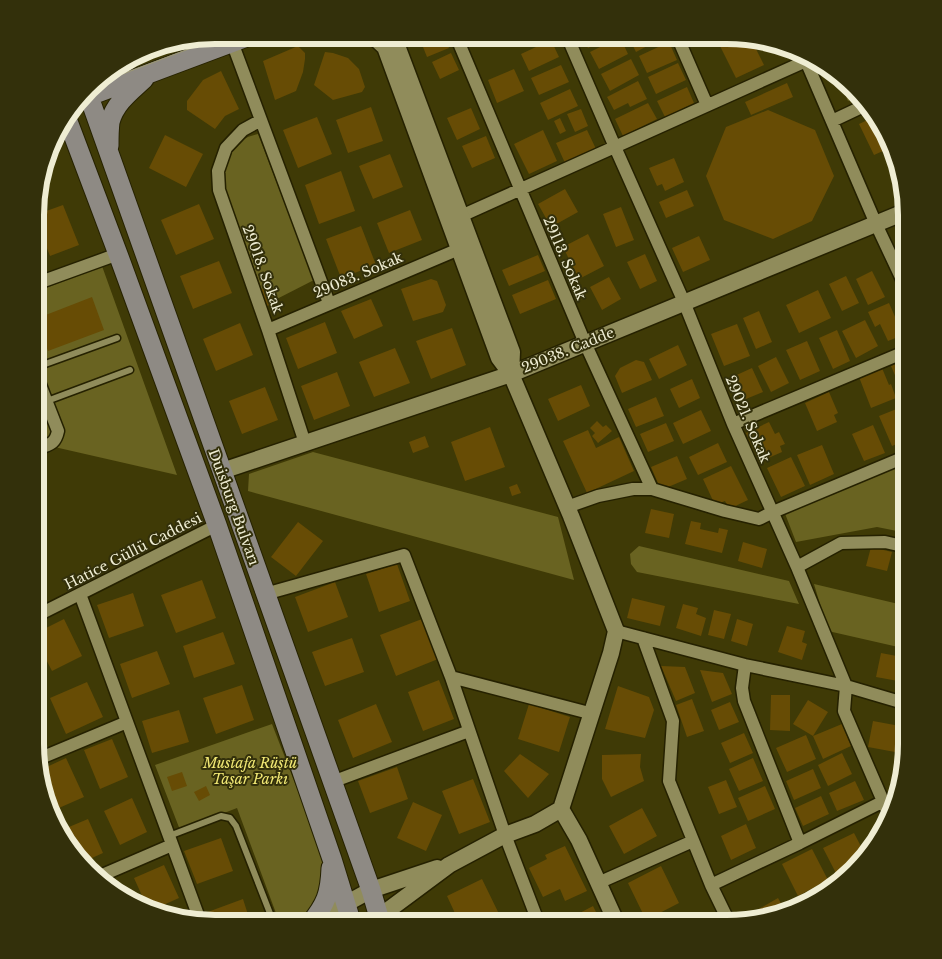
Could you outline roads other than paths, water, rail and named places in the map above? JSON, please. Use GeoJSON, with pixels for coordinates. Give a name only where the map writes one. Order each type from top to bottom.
{"type":"FeatureCollection","features":[{"type":"Feature","properties":{"kind":"main road"},"geometry":{"type":"LineString","coordinates":[[97,91],[227,44]]}},
{"type":"Feature","properties":{"kind":"main road"},"geometry":{"type":"LineString","coordinates":[[108,152],[110,123],[115,108],[151,72]]}},
{"type":"Feature","properties":{"kind":"main road","name":"Duisburg Bulvarı"},"geometry":{"type":"LineString","coordinates":[[88,100],[222,471],[370,890],[374,915]]}},
{"type":"Feature","properties":{"kind":"main road","name":"Duisburg Bulvarı"},"geometry":{"type":"LineString","coordinates":[[69,125],[217,525],[332,859],[349,915]]}},
{"type":"Feature","properties":{"kind":"main road"},"geometry":{"type":"LineString","coordinates":[[64,135],[79,151]]}},
{"type":"Feature","properties":{"kind":"main road"},"geometry":{"type":"LineString","coordinates":[[317,915],[322,909],[331,886],[332,859]]}},
{"type":"Feature","properties":{"kind":"street"},"geometry":{"type":"LineString","coordinates":[[233,44],[329,303]]}},
{"type":"Feature","properties":{"kind":"street"},"geometry":{"type":"LineString","coordinates":[[381,44],[385,47],[499,358],[511,374],[567,507],[616,631],[593,714],[561,809],[535,824],[506,835],[449,865],[384,915]]}},
{"type":"Feature","properties":{"kind":"street"},"geometry":{"type":"LineString","coordinates":[[396,44],[512,352],[511,374]]}},
{"type":"Feature","properties":{"kind":"street","name":"29113. Sokak"},"geometry":{"type":"LineString","coordinates":[[459,44],[585,343],[652,489]]}},
{"type":"Feature","properties":{"kind":"street","name":"29021. Sokak"},"geometry":{"type":"LineString","coordinates":[[570,44],[684,302],[733,424],[797,567],[846,686],[844,711],[886,808]]}},
{"type":"Feature","properties":{"kind":"street"},"geometry":{"type":"LineString","coordinates":[[680,44],[707,106]]}},
{"type":"Feature","properties":{"kind":"street"},"geometry":{"type":"LineString","coordinates":[[461,216],[707,106],[800,60]]}},
{"type":"Feature","properties":{"kind":"street"},"geometry":{"type":"LineString","coordinates":[[808,64],[898,271]]}},
{"type":"Feature","properties":{"kind":"street"},"geometry":{"type":"LineString","coordinates":[[832,121],[860,108]]}},
{"type":"Feature","properties":{"kind":"street","name":"29018. Sokak"},"geometry":{"type":"LineString","coordinates":[[261,120],[243,130],[226,148],[218,171],[219,190],[305,443]]}},
{"type":"Feature","properties":{"kind":"street","name":"29038. Cadde"},"geometry":{"type":"LineString","coordinates":[[222,471],[511,374],[898,215]]}},
{"type":"Feature","properties":{"kind":"street","name":"29083. Sokak"},"geometry":{"type":"LineString","coordinates":[[268,330],[459,249]]}},
{"type":"Feature","properties":{"kind":"street"},"geometry":{"type":"LineString","coordinates":[[44,281],[118,254]]}},
{"type":"Feature","properties":{"kind":"street"},"geometry":{"type":"LineString","coordinates":[[733,424],[898,355]]}},
{"type":"Feature","properties":{"kind":"street"},"geometry":{"type":"LineString","coordinates":[[44,394],[58,431],[56,439],[51,444],[44,446]]}},
{"type":"Feature","properties":{"kind":"street"},"geometry":{"type":"LineString","coordinates":[[567,507],[633,489],[652,489],[759,519],[898,460]]}},
{"type":"Feature","properties":{"kind":"street","name":"Hatice Güllü Caddesi"},"geometry":{"type":"LineString","coordinates":[[44,612],[217,525]]}},
{"type":"Feature","properties":{"kind":"street"},"geometry":{"type":"LineString","coordinates":[[797,567],[842,543],[885,542],[898,545]]}},
{"type":"Feature","properties":{"kind":"street"},"geometry":{"type":"LineString","coordinates":[[265,594],[404,555],[451,677],[536,915]]}},
{"type":"Feature","properties":{"kind":"street"},"geometry":{"type":"LineString","coordinates":[[80,594],[198,914]]}},
{"type":"Feature","properties":{"kind":"street"},"geometry":{"type":"LineString","coordinates":[[616,631],[745,665],[846,686],[898,701]]}},
{"type":"Feature","properties":{"kind":"street"},"geometry":{"type":"LineString","coordinates":[[643,638],[673,721],[669,781],[710,886],[725,915]]}},
{"type":"Feature","properties":{"kind":"street"},"geometry":{"type":"LineString","coordinates":[[745,665],[742,688],[744,702],[800,843]]}},
{"type":"Feature","properties":{"kind":"street"},"geometry":{"type":"LineString","coordinates":[[451,677],[593,714]]}},
{"type":"Feature","properties":{"kind":"street"},"geometry":{"type":"LineString","coordinates":[[44,757],[127,722]]}},
{"type":"Feature","properties":{"kind":"street"},"geometry":{"type":"LineString","coordinates":[[332,782],[469,731]]}},
{"type":"Feature","properties":{"kind":"street"},"geometry":{"type":"LineString","coordinates":[[710,886],[882,802]]}},
{"type":"Feature","properties":{"kind":"street"},"geometry":{"type":"LineString","coordinates":[[561,809],[579,840],[613,915]]}},
{"type":"Feature","properties":{"kind":"street"},"geometry":{"type":"LineString","coordinates":[[104,874],[171,841]]}},
{"type":"Feature","properties":{"kind":"street"},"geometry":{"type":"LineString","coordinates":[[598,883],[693,841]]}},
{"type":"Feature","properties":{"kind":"street"},"geometry":{"type":"LineString","coordinates":[[326,915],[370,890],[449,865]]}},
{"type":"Feature","properties":{"kind":"lane"},"geometry":{"type":"LineString","coordinates":[[44,364],[118,338]]}},
{"type":"Feature","properties":{"kind":"lane"},"geometry":{"type":"LineString","coordinates":[[47,401],[130,370]]}},
{"type":"Feature","properties":{"kind":"lane"},"geometry":{"type":"LineString","coordinates":[[171,841],[221,816],[230,818],[236,826],[271,915]]}},
{"type":"Feature","properties":{"kind":"tram line"},"geometry":{"type":"LineString","coordinates":[[114,77],[201,45]]}},
{"type":"Feature","properties":{"kind":"park label","name":"Mustafa Rüştü Taşar Parkı"},"geometry":{"type":"Point","coordinates":[250,772]}}]}
